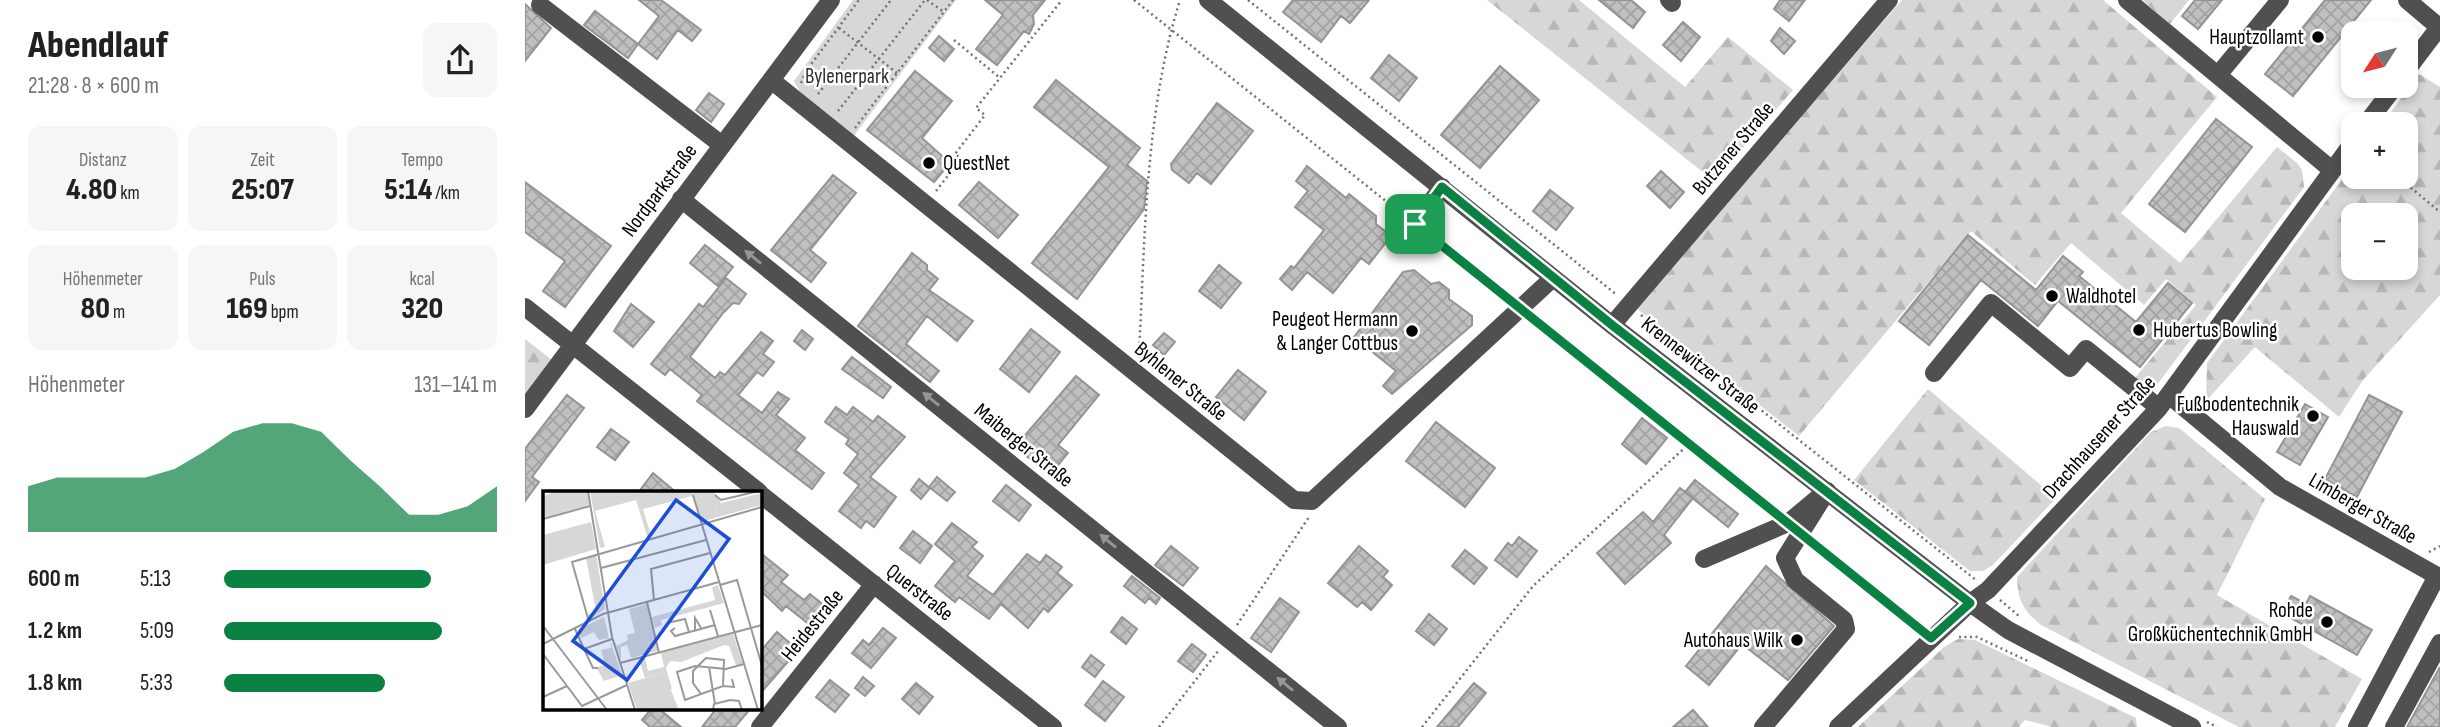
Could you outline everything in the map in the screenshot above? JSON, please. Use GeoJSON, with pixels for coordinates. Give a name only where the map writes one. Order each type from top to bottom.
{"type":"FeatureCollection","features":[{"type":"Feature","properties":{"kind":"street","name":"Nordparkstraße"},"geometry":{"type":"LineString","coordinates":[[525,409],[831,0]]}},
{"type":"Feature","properties":{"kind":"street","name":"Krennewitzer Straße"},"geometry":{"type":"LineString","coordinates":[[1208,0],[1612,325],[1970,603],[2008,630],[2162,721],[2192,727]]}},
{"type":"Feature","properties":{"kind":"street","name":"Butzener Straße"},"geometry":{"type":"LineString","coordinates":[[1612,325],[1889,0]]}},
{"type":"Feature","properties":{"kind":"street"},"geometry":{"type":"LineString","coordinates":[[2127,0],[2332,170]]}},
{"type":"Feature","properties":{"kind":"street"},"geometry":{"type":"LineString","coordinates":[[2218,75],[2280,0]]}},
{"type":"Feature","properties":{"kind":"street"},"geometry":{"type":"LineString","coordinates":[[2407,0],[2440,27],[2419,54]]}},
{"type":"Feature","properties":{"kind":"street"},"geometry":{"type":"LineString","coordinates":[[540,5],[722,145]]}},
{"type":"Feature","properties":{"kind":"street","name":"Byhlener Straße"},"geometry":{"type":"LineString","coordinates":[[771,80],[1294,500],[1312,501],[1553,278]]}},
{"type":"Feature","properties":{"kind":"street"},"geometry":{"type":"LineString","coordinates":[[2375,112],[2386,98]]}},
{"type":"Feature","properties":{"kind":"street","name":"Drachhausener Straße"},"geometry":{"type":"LineString","coordinates":[[1838,727],[1931,638],[1989,590],[2164,402],[2341,158]]}},
{"type":"Feature","properties":{"kind":"street"},"geometry":{"type":"LineString","coordinates":[[1415,224],[1442,187]]}},
{"type":"Feature","properties":{"kind":"street","name":"Maiberger Straße"},"geometry":{"type":"LineString","coordinates":[[681,199],[1338,727]]}},
{"type":"Feature","properties":{"kind":"street","name":"Limberger Straße"},"geometry":{"type":"LineString","coordinates":[[1934,373],[1991,303],[2070,368],[2086,349],[2280,486],[2439,574],[2357,727]]}},
{"type":"Feature","properties":{"kind":"street","name":"Querstraße"},"geometry":{"type":"LineString","coordinates":[[525,307],[757,491]]}},
{"type":"Feature","properties":{"kind":"street"},"geometry":{"type":"LineString","coordinates":[[1763,727],[1846,629],[1845,620],[1795,580],[1785,558],[1795,528],[1826,491]]}},
{"type":"Feature","properties":{"kind":"street","name":"Querstraße"},"geometry":{"type":"LineString","coordinates":[[761,495],[1053,727]]}},
{"type":"Feature","properties":{"kind":"street"},"geometry":{"type":"LineString","coordinates":[[1705,559],[1795,528]]}},
{"type":"Feature","properties":{"kind":"street","name":"Heidestraße"},"geometry":{"type":"LineString","coordinates":[[760,727],[874,584]]}},
{"type":"Feature","properties":{"kind":"street"},"geometry":{"type":"LineString","coordinates":[[2393,727],[2440,643]]}},
{"type":"Feature","properties":{"kind":"path"},"geometry":{"type":"LineString","coordinates":[[807,92],[800,84],[806,71],[859,0]]}},
{"type":"Feature","properties":{"kind":"path"},"geometry":{"type":"LineString","coordinates":[[813,100],[891,0]]}},
{"type":"Feature","properties":{"kind":"path"},"geometry":{"type":"LineString","coordinates":[[833,116],[926,0],[944,12]]}},
{"type":"Feature","properties":{"kind":"path"},"geometry":{"type":"LineString","coordinates":[[852,132],[953,0]]}},
{"type":"Feature","properties":{"kind":"path"},"geometry":{"type":"LineString","coordinates":[[933,196],[961,159],[955,154],[985,115],[976,108],[1062,0]]}},
{"type":"Feature","properties":{"kind":"path"},"geometry":{"type":"LineString","coordinates":[[1134,0],[1940,645],[1952,637],[1977,636],[2038,666]]}},
{"type":"Feature","properties":{"kind":"path"},"geometry":{"type":"LineString","coordinates":[[1138,376],[1149,174],[1171,29],[1180,0]]}},
{"type":"Feature","properties":{"kind":"path"},"geometry":{"type":"LineString","coordinates":[[838,28],[897,73]]}},
{"type":"Feature","properties":{"kind":"path"},"geometry":{"type":"LineString","coordinates":[[954,40],[1000,78]]}},
{"type":"Feature","properties":{"kind":"path"},"geometry":{"type":"LineString","coordinates":[[2412,189],[2440,212]]}},
{"type":"Feature","properties":{"kind":"path"},"geometry":{"type":"LineString","coordinates":[[1422,727],[1533,586],[1689,444]]}},
{"type":"Feature","properties":{"kind":"path"},"geometry":{"type":"LineString","coordinates":[[1160,727],[1229,638],[1307,519],[1317,509]]}},
{"type":"Feature","properties":{"kind":"path"},"geometry":{"type":"LineString","coordinates":[[1975,579],[1983,576]]}},
{"type":"Feature","properties":{"kind":"green space","name":"Bylenerpark"},"geometry":{"type":"Polygon","coordinates":[[[853,0],[956,0],[853,137],[802,95],[794,81],[853,0]]]}},
{"type":"Feature","properties":{"kind":"green space"},"geometry":{"type":"Polygon","coordinates":[[[1487,0],[1579,0],[1685,87],[1728,37],[1793,90],[1714,181],[1487,0]]]}},
{"type":"Feature","properties":{"kind":"green space"},"geometry":{"type":"Polygon","coordinates":[[[1902,0],[2103,0],[2217,97],[2121,213],[2180,263],[2277,147],[2302,170],[2304,187],[2151,393],[2134,379],[2196,305],[2166,279],[2144,305],[2071,243],[2035,285],[1971,231],[1799,436],[1635,307],[1902,0]]]}},
{"type":"Feature","properties":{"kind":"green space"},"geometry":{"type":"Polygon","coordinates":[[[2142,0],[2189,0],[2170,24],[2142,0]]]}},
{"type":"Feature","properties":{"kind":"green space"},"geometry":{"type":"Polygon","coordinates":[[[2419,74],[2440,87],[2440,295],[2363,380],[2339,417],[2255,347],[2206,401],[2207,363],[2341,181],[2341,189],[2418,189],[2418,112],[2391,112],[2401,98],[2419,98],[2419,74]]]}},
{"type":"Feature","properties":{"kind":"green space"},"geometry":{"type":"Polygon","coordinates":[[[525,339],[553,361],[525,397],[525,339]]]}},
{"type":"Feature","properties":{"kind":"green space"},"geometry":{"type":"Polygon","coordinates":[[[1928,389],[2056,498],[1993,565],[1983,571],[1970,571],[1854,480],[1928,389]]]}},
{"type":"Feature","properties":{"kind":"green space"},"geometry":{"type":"Polygon","coordinates":[[[2166,426],[2179,428],[2265,499],[2217,595],[2362,679],[2335,727],[2239,727],[2041,625],[2023,604],[2017,577],[2151,432],[2166,426]]]}},
{"type":"Feature","properties":{"kind":"green space"},"geometry":{"type":"Polygon","coordinates":[[[1958,639],[1975,640],[2136,718],[2137,727],[2052,727],[2025,720],[2019,727],[1858,727],[1944,647],[1958,639]]]}},
{"type":"Feature","properties":{"kind":"building"},"geometry":{"type":"Polygon","coordinates":[[[639,0],[661,0],[701,30],[692,41],[678,30],[657,59],[638,44],[659,16],[639,0]]]}},
{"type":"Feature","properties":{"kind":"building"},"geometry":{"type":"Polygon","coordinates":[[[985,0],[1045,0],[1033,15],[1034,24],[1029,34],[1024,31],[997,65],[976,49],[1003,15],[985,0]]]}},
{"type":"Feature","properties":{"kind":"building"},"geometry":{"type":"Polygon","coordinates":[[[1293,0],[1369,0],[1350,23],[1341,16],[1321,42],[1283,12],[1293,0]]]}},
{"type":"Feature","properties":{"kind":"building"},"geometry":{"type":"Polygon","coordinates":[[[1599,0],[1631,0],[1645,12],[1633,28],[1599,0]]]}},
{"type":"Feature","properties":{"kind":"building"},"geometry":{"type":"Polygon","coordinates":[[[1780,0],[1805,0],[1789,21],[1774,9],[1780,0]]]}},
{"type":"Feature","properties":{"kind":"building"},"geometry":{"type":"Polygon","coordinates":[[[2195,0],[2222,0],[2198,29],[2182,16],[2195,0]]]}},
{"type":"Feature","properties":{"kind":"building","name":"Hauptzollamt"},"geometry":{"type":"Polygon","coordinates":[[[2325,0],[2371,0],[2354,21],[2341,21],[2341,37],[2293,96],[2265,74],[2325,0]]]}},
{"type":"Feature","properties":{"kind":"building"},"geometry":{"type":"Polygon","coordinates":[[[525,4],[551,28],[525,61],[525,4]]]}},
{"type":"Feature","properties":{"kind":"building"},"geometry":{"type":"Polygon","coordinates":[[[595,11],[638,44],[628,58],[584,25],[595,11]]]}},
{"type":"Feature","properties":{"kind":"building"},"geometry":{"type":"Polygon","coordinates":[[[1683,22],[1700,37],[1681,61],[1663,45],[1683,22]]]}},
{"type":"Feature","properties":{"kind":"building"},"geometry":{"type":"Polygon","coordinates":[[[1780,28],[1795,41],[1784,54],[1771,41],[1780,28]]]}},
{"type":"Feature","properties":{"kind":"building"},"geometry":{"type":"Polygon","coordinates":[[[939,36],[954,49],[944,61],[929,48],[939,36]]]}},
{"type":"Feature","properties":{"kind":"building"},"geometry":{"type":"Polygon","coordinates":[[[1389,55],[1417,78],[1399,101],[1371,78],[1389,55]]]}},
{"type":"Feature","properties":{"kind":"building"},"geometry":{"type":"Polygon","coordinates":[[[1500,66],[1539,100],[1480,168],[1441,135],[1500,66]]]}},
{"type":"Feature","properties":{"kind":"building"},"geometry":{"type":"Polygon","coordinates":[[[915,71],[952,101],[922,138],[950,163],[934,182],[867,130],[915,71]]]}},
{"type":"Feature","properties":{"kind":"building"},"geometry":{"type":"Polygon","coordinates":[[[1056,80],[1140,148],[1127,165],[1147,181],[1144,209],[1077,299],[1032,263],[1109,167],[1034,107],[1056,80]]]}},
{"type":"Feature","properties":{"kind":"building"},"geometry":{"type":"Polygon","coordinates":[[[709,93],[724,104],[711,122],[696,110],[709,93]]]}},
{"type":"Feature","properties":{"kind":"building"},"geometry":{"type":"Polygon","coordinates":[[[1217,103],[1253,131],[1211,184],[1197,173],[1189,183],[1172,170],[1171,164],[1217,103]]]}},
{"type":"Feature","properties":{"kind":"building"},"geometry":{"type":"Polygon","coordinates":[[[2216,119],[2252,147],[2185,232],[2149,204],[2216,119]]]}},
{"type":"Feature","properties":{"kind":"building"},"geometry":{"type":"Polygon","coordinates":[[[1307,166],[1346,198],[1349,194],[1376,216],[1376,224],[1391,236],[1369,264],[1361,258],[1333,293],[1307,272],[1292,290],[1280,279],[1291,266],[1294,268],[1324,230],[1295,207],[1308,191],[1296,181],[1307,166]]]}},
{"type":"Feature","properties":{"kind":"building"},"geometry":{"type":"Polygon","coordinates":[[[1661,171],[1684,192],[1670,208],[1647,186],[1661,171]]]}},
{"type":"Feature","properties":{"kind":"building"},"geometry":{"type":"Polygon","coordinates":[[[833,175],[856,193],[810,250],[826,263],[811,282],[771,250],[833,175]]]}},
{"type":"Feature","properties":{"kind":"building"},"geometry":{"type":"Polygon","coordinates":[[[525,182],[611,246],[565,307],[543,291],[565,261],[525,232],[525,182]]]}},
{"type":"Feature","properties":{"kind":"building"},"geometry":{"type":"Polygon","coordinates":[[[979,182],[1018,215],[998,238],[959,205],[979,182]]]}},
{"type":"Feature","properties":{"kind":"building"},"geometry":{"type":"Polygon","coordinates":[[[1550,190],[1573,208],[1556,230],[1533,211],[1550,190]]]}},
{"type":"Feature","properties":{"kind":"building","name":"Waldhotel"},"geometry":{"type":"Polygon","coordinates":[[[1968,235],[2036,290],[2063,256],[2083,272],[2079,276],[2136,322],[2168,283],[2192,303],[2140,367],[2058,301],[2038,326],[1981,280],[1929,345],[1899,321],[1968,235]]]}},
{"type":"Feature","properties":{"kind":"building"},"geometry":{"type":"Polygon","coordinates":[[[705,245],[733,267],[718,286],[690,263],[705,245]]]}},
{"type":"Feature","properties":{"kind":"building"},"geometry":{"type":"Polygon","coordinates":[[[912,253],[927,265],[927,270],[938,279],[929,290],[973,321],[957,341],[927,316],[906,344],[939,371],[930,382],[858,326],[912,253]]]}},
{"type":"Feature","properties":{"kind":"building"},"geometry":{"type":"Polygon","coordinates":[[[1219,265],[1241,283],[1221,308],[1199,291],[1219,265]]]}},
{"type":"Feature","properties":{"kind":"building","name":"Peugeot Hermann & Langer Cottbus"},"geometry":{"type":"Polygon","coordinates":[[[1414,270],[1431,284],[1439,282],[1449,290],[1449,299],[1472,316],[1472,325],[1392,394],[1383,386],[1396,371],[1354,337],[1403,272],[1414,270]]]}},
{"type":"Feature","properties":{"kind":"building"},"geometry":{"type":"Polygon","coordinates":[[[726,278],[746,294],[739,304],[733,303],[723,313],[690,357],[715,378],[720,372],[725,375],[761,332],[773,341],[763,354],[774,362],[763,376],[757,372],[738,395],[762,413],[778,392],[789,399],[776,415],[805,438],[795,450],[824,473],[812,489],[697,401],[702,395],[670,369],[665,375],[651,364],[699,304],[703,307],[726,278]]]}},
{"type":"Feature","properties":{"kind":"building"},"geometry":{"type":"Polygon","coordinates":[[[631,304],[654,322],[633,347],[614,331],[631,304]]]}},
{"type":"Feature","properties":{"kind":"building"},"geometry":{"type":"Polygon","coordinates":[[[1031,329],[1060,352],[1029,392],[1000,369],[1031,329]]]}},
{"type":"Feature","properties":{"kind":"building"},"geometry":{"type":"Polygon","coordinates":[[[802,330],[813,339],[805,350],[794,341],[802,330]]]}},
{"type":"Feature","properties":{"kind":"building"},"geometry":{"type":"Polygon","coordinates":[[[1164,333],[1175,342],[1164,355],[1153,345],[1164,333]]]}},
{"type":"Feature","properties":{"kind":"building"},"geometry":{"type":"Polygon","coordinates":[[[852,357],[891,387],[883,398],[842,369],[852,357]]]}},
{"type":"Feature","properties":{"kind":"building"},"geometry":{"type":"Polygon","coordinates":[[[1238,370],[1266,392],[1244,420],[1216,397],[1238,370]]]}},
{"type":"Feature","properties":{"kind":"building"},"geometry":{"type":"Polygon","coordinates":[[[1076,376],[1099,395],[1058,445],[1068,453],[1050,475],[1015,447],[1076,376]]]}},
{"type":"Feature","properties":{"kind":"building"},"geometry":{"type":"Polygon","coordinates":[[[567,395],[584,408],[532,477],[539,482],[525,501],[525,449],[567,395]]]}},
{"type":"Feature","properties":{"kind":"building"},"geometry":{"type":"Polygon","coordinates":[[[2369,395],[2402,412],[2357,497],[2325,479],[2369,395]]]}},
{"type":"Feature","properties":{"kind":"building"},"geometry":{"type":"Polygon","coordinates":[[[2305,404],[2328,417],[2300,465],[2277,452],[2305,404]]]}},
{"type":"Feature","properties":{"kind":"building"},"geometry":{"type":"Polygon","coordinates":[[[836,407],[847,415],[853,407],[873,422],[878,416],[905,437],[870,477],[896,497],[874,527],[866,521],[861,528],[839,511],[859,485],[844,473],[858,454],[846,444],[849,439],[825,422],[836,407]]]}},
{"type":"Feature","properties":{"kind":"building"},"geometry":{"type":"Polygon","coordinates":[[[1642,418],[1667,438],[1646,464],[1622,444],[1642,418]]]}},
{"type":"Feature","properties":{"kind":"building"},"geometry":{"type":"Polygon","coordinates":[[[1436,422],[1495,468],[1465,507],[1406,461],[1436,422]]]}},
{"type":"Feature","properties":{"kind":"building"},"geometry":{"type":"Polygon","coordinates":[[[611,429],[629,442],[615,460],[597,447],[611,429]]]}},
{"type":"Feature","properties":{"kind":"building"},"geometry":{"type":"Polygon","coordinates":[[[653,473],[675,491],[640,491],[653,473]]]}},
{"type":"Feature","properties":{"kind":"building"},"geometry":{"type":"Polygon","coordinates":[[[937,477],[955,492],[947,501],[929,487],[937,477]]]}},
{"type":"Feature","properties":{"kind":"building"},"geometry":{"type":"Polygon","coordinates":[[[919,479],[930,488],[921,499],[911,490],[919,479]]]}},
{"type":"Feature","properties":{"kind":"building"},"geometry":{"type":"Polygon","coordinates":[[[1695,480],[1738,514],[1728,527],[1685,492],[1695,480]]]}},
{"type":"Feature","properties":{"kind":"building"},"geometry":{"type":"Polygon","coordinates":[[[1006,485],[1031,505],[1019,521],[993,501],[1006,485]]]}},
{"type":"Feature","properties":{"kind":"building"},"geometry":{"type":"Polygon","coordinates":[[[1680,488],[1693,498],[1664,535],[1671,543],[1625,584],[1597,553],[1643,512],[1653,522],[1680,488]]]}},
{"type":"Feature","properties":{"kind":"building"},"geometry":{"type":"Polygon","coordinates":[[[952,523],[977,542],[972,547],[983,556],[967,576],[993,595],[1027,554],[1040,563],[1046,555],[1062,567],[1057,573],[1072,585],[1048,612],[1044,608],[1028,628],[1001,604],[989,619],[959,597],[955,602],[935,586],[955,561],[935,544],[952,523]]]}},
{"type":"Feature","properties":{"kind":"building"},"geometry":{"type":"Polygon","coordinates":[[[913,531],[932,546],[920,563],[900,548],[913,531]]]}},
{"type":"Feature","properties":{"kind":"building"},"geometry":{"type":"Polygon","coordinates":[[[1519,537],[1537,551],[1517,577],[1495,560],[1508,543],[1512,546],[1519,537]]]}},
{"type":"Feature","properties":{"kind":"building"},"geometry":{"type":"Polygon","coordinates":[[[1171,546],[1198,568],[1183,586],[1155,565],[1171,546]]]}},
{"type":"Feature","properties":{"kind":"building"},"geometry":{"type":"Polygon","coordinates":[[[1359,546],[1388,571],[1383,577],[1392,585],[1371,610],[1362,602],[1357,607],[1328,583],[1359,546]]]}},
{"type":"Feature","properties":{"kind":"building"},"geometry":{"type":"Polygon","coordinates":[[[1465,550],[1487,568],[1474,584],[1452,566],[1465,550]]]}},
{"type":"Feature","properties":{"kind":"building"},"geometry":{"type":"Polygon","coordinates":[[[761,554],[788,575],[781,582],[804,600],[810,594],[830,610],[815,629],[786,606],[782,611],[761,591],[761,554]]]}},
{"type":"Feature","properties":{"kind":"building","name":"Autohaus Wilk"},"geometry":{"type":"Polygon","coordinates":[[[1766,566],[1834,626],[1788,680],[1742,644],[1709,685],[1686,666],[1766,566]]]}},
{"type":"Feature","properties":{"kind":"building"},"geometry":{"type":"Polygon","coordinates":[[[1132,576],[1160,598],[1156,604],[1149,598],[1145,603],[1124,586],[1132,576]]]}},
{"type":"Feature","properties":{"kind":"building","name":"Rohde Großküchentechnik GmbH"},"geometry":{"type":"Polygon","coordinates":[[[2291,596],[2306,604],[2310,596],[2372,630],[2357,655],[2282,613],[2291,596]]]}},
{"type":"Feature","properties":{"kind":"building"},"geometry":{"type":"Polygon","coordinates":[[[1280,598],[1299,612],[1271,652],[1251,638],[1280,598]]]}},
{"type":"Feature","properties":{"kind":"building"},"geometry":{"type":"Polygon","coordinates":[[[1429,614],[1447,629],[1434,645],[1416,631],[1429,614]]]}},
{"type":"Feature","properties":{"kind":"building"},"geometry":{"type":"Polygon","coordinates":[[[1122,617],[1137,629],[1126,644],[1111,632],[1122,617]]]}},
{"type":"Feature","properties":{"kind":"building"},"geometry":{"type":"Polygon","coordinates":[[[883,628],[896,638],[871,668],[852,653],[863,640],[869,645],[883,628]]]}},
{"type":"Feature","properties":{"kind":"building"},"geometry":{"type":"Polygon","coordinates":[[[777,632],[798,650],[761,693],[761,651],[777,632]]]}},
{"type":"Feature","properties":{"kind":"building"},"geometry":{"type":"Polygon","coordinates":[[[1192,644],[1206,655],[1193,672],[1178,661],[1192,644]]]}},
{"type":"Feature","properties":{"kind":"building"},"geometry":{"type":"Polygon","coordinates":[[[1091,655],[1104,665],[1095,677],[1082,667],[1091,655]]]}},
{"type":"Feature","properties":{"kind":"building"},"geometry":{"type":"Polygon","coordinates":[[[2440,667],[2440,727],[2407,727],[2440,667]]]}},
{"type":"Feature","properties":{"kind":"building"},"geometry":{"type":"Polygon","coordinates":[[[863,677],[874,686],[865,696],[855,688],[863,677]]]}},
{"type":"Feature","properties":{"kind":"building"},"geometry":{"type":"Polygon","coordinates":[[[830,680],[849,695],[835,712],[816,697],[830,680]]]}},
{"type":"Feature","properties":{"kind":"building"},"geometry":{"type":"Polygon","coordinates":[[[1103,681],[1124,697],[1105,721],[1085,705],[1103,681]]]}},
{"type":"Feature","properties":{"kind":"building"},"geometry":{"type":"Polygon","coordinates":[[[916,683],[933,697],[919,714],[902,699],[916,683]]]}},
{"type":"Feature","properties":{"kind":"building"},"geometry":{"type":"Polygon","coordinates":[[[1474,683],[1486,693],[1458,727],[1437,727],[1474,683]]]}},
{"type":"Feature","properties":{"kind":"building"},"geometry":{"type":"Polygon","coordinates":[[[650,710],[660,710],[681,727],[650,727],[642,720],[650,710]]]}},
{"type":"Feature","properties":{"kind":"building"},"geometry":{"type":"Polygon","coordinates":[[[715,710],[749,710],[735,727],[702,727],[715,710]]]}},
{"type":"Feature","properties":{"kind":"building"},"geometry":{"type":"Polygon","coordinates":[[[1693,710],[1708,727],[1673,727],[1693,710]]]}},
{"type":"Feature","properties":{"kind":"place","name":"Hauptzollamt"},"geometry":{"type":"Point","coordinates":[2318,37]}},
{"type":"Feature","properties":{"kind":"place","name":"QuestNet"},"geometry":{"type":"Point","coordinates":[929,163]}},
{"type":"Feature","properties":{"kind":"place","name":"Waldhotel"},"geometry":{"type":"Point","coordinates":[2052,296]}},
{"type":"Feature","properties":{"kind":"place","name":"Hubertus Bowling"},"geometry":{"type":"Point","coordinates":[2139,330]}},
{"type":"Feature","properties":{"kind":"place","name":"Peugeot Hermann & Langer Cottbus"},"geometry":{"type":"Point","coordinates":[1412,331]}},
{"type":"Feature","properties":{"kind":"place","name":"Fußbodentechnik Hauswald"},"geometry":{"type":"Point","coordinates":[2313,416]}},
{"type":"Feature","properties":{"kind":"place","name":"Rohde Großküchentechnik GmbH"},"geometry":{"type":"Point","coordinates":[2327,622]}},
{"type":"Feature","properties":{"kind":"place","name":"Autohaus Wilk"},"geometry":{"type":"Point","coordinates":[1797,640]}},
{"type":"Feature","properties":{"kind":"route"},"geometry":{"type":"LineString","coordinates":[[1442,187],[1612,325],[1970,603],[1931,638],[1415,224],[1442,187]]}}]}
